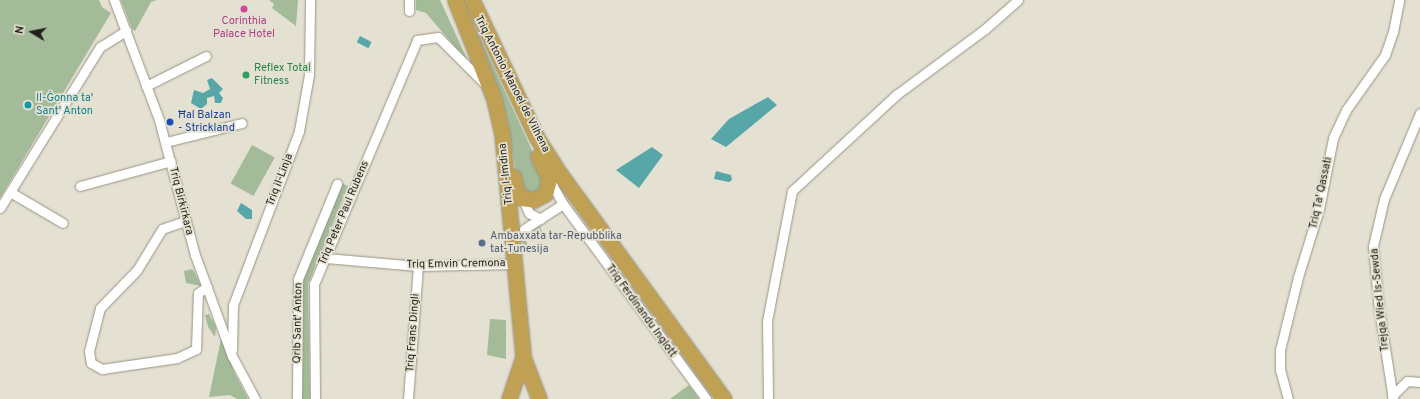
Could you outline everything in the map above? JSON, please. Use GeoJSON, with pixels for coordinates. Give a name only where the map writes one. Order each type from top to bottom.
{"type":"FeatureCollection","features":[{"type":"Feature","properties":{"kind":"highway","name":"Triq l-Imdina"},"geometry":{"type":"LineString","coordinates":[[455,0],[492,95],[508,178],[510,263],[523,357]]}},
{"type":"Feature","properties":{"kind":"highway"},"geometry":{"type":"LineString","coordinates":[[473,4],[488,49],[520,123],[549,179],[545,194],[534,200],[522,198],[516,189],[492,95]]}},
{"type":"Feature","properties":{"kind":"highway","name":"Triq Antonio Manoel de Vilhena"},"geometry":{"type":"LineString","coordinates":[[473,4],[537,138],[560,174],[724,399]]}},
{"type":"Feature","properties":{"kind":"highway"},"geometry":{"type":"LineString","coordinates":[[509,399],[523,357]]}},
{"type":"Feature","properties":{"kind":"highway"},"geometry":{"type":"LineString","coordinates":[[523,357],[539,399]]}},
{"type":"Feature","properties":{"kind":"street","name":"Triq Birkirkara"},"geometry":{"type":"LineString","coordinates":[[114,0],[166,142],[185,221],[207,288],[232,356],[255,399]]}},
{"type":"Feature","properties":{"kind":"street","name":"Triq il-Linja"},"geometry":{"type":"LineString","coordinates":[[232,356],[234,305],[299,131],[309,75],[310,0]]}},
{"type":"Feature","properties":{"kind":"street"},"geometry":{"type":"LineString","coordinates":[[409,0],[409,10]]}},
{"type":"Feature","properties":{"kind":"street"},"geometry":{"type":"LineString","coordinates":[[768,399],[767,321],[792,191],[896,95],[985,29],[1018,0]]}},
{"type":"Feature","properties":{"kind":"street","name":"Triq Ta' Qassati"},"geometry":{"type":"LineString","coordinates":[[1288,399],[1280,370],[1280,350],[1298,277],[1319,209],[1333,138],[1346,110],[1385,55],[1393,32],[1398,0]]}},
{"type":"Feature","properties":{"kind":"street"},"geometry":{"type":"LineString","coordinates":[[0,208],[100,47],[126,31]]}},
{"type":"Feature","properties":{"kind":"street","name":"Triq Peter Paul Rubens"},"geometry":{"type":"LineString","coordinates":[[315,399],[314,284],[417,40],[438,37],[492,95]]}},
{"type":"Feature","properties":{"kind":"street"},"geometry":{"type":"LineString","coordinates":[[146,86],[206,56]]}},
{"type":"Feature","properties":{"kind":"street","name":"Trejqa Wied Is-Sewda"},"geometry":{"type":"LineString","coordinates":[[1393,397],[1379,310],[1373,246],[1384,199],[1420,113]]}},
{"type":"Feature","properties":{"kind":"street"},"geometry":{"type":"LineString","coordinates":[[166,142],[242,123]]}},
{"type":"Feature","properties":{"kind":"street"},"geometry":{"type":"LineString","coordinates":[[80,186],[171,161]]}},
{"type":"Feature","properties":{"kind":"street","name":"Triq Ferdinandu Inglott"},"geometry":{"type":"LineString","coordinates":[[549,179],[563,204],[706,399]]}},
{"type":"Feature","properties":{"kind":"street","name":"Qrib Sant' Anton"},"geometry":{"type":"LineString","coordinates":[[296,399],[298,279],[337,184]]}},
{"type":"Feature","properties":{"kind":"street"},"geometry":{"type":"LineString","coordinates":[[10,192],[63,223]]}},
{"type":"Feature","properties":{"kind":"street"},"geometry":{"type":"LineString","coordinates":[[522,198],[530,213],[541,219]]}},
{"type":"Feature","properties":{"kind":"street"},"geometry":{"type":"LineString","coordinates":[[524,229],[563,204]]}},
{"type":"Feature","properties":{"kind":"street"},"geometry":{"type":"LineString","coordinates":[[185,221],[162,229],[136,270],[100,308],[89,350],[91,363],[102,369],[177,358],[196,349],[198,293],[207,288]]}},
{"type":"Feature","properties":{"kind":"street","name":"Triq Emvin Cremona"},"geometry":{"type":"LineString","coordinates":[[326,258],[418,266],[510,263]]}},
{"type":"Feature","properties":{"kind":"street","name":"Triq Frans Dingli"},"geometry":{"type":"LineString","coordinates":[[408,399],[418,266]]}},
{"type":"Feature","properties":{"kind":"street"},"geometry":{"type":"LineString","coordinates":[[1393,397],[1407,381],[1420,382]]}},
{"type":"Feature","properties":{"kind":"green space","name":"Il-Ġonna ta' Sant' Anton"},"geometry":{"type":"Polygon","coordinates":[[[0,0],[99,0],[102,7],[111,13],[0,198],[0,0]]]}},
{"type":"Feature","properties":{"kind":"green space"},"geometry":{"type":"Polygon","coordinates":[[[121,0],[157,0],[151,2],[135,31],[132,29],[121,0]]]}},
{"type":"Feature","properties":{"kind":"green space"},"geometry":{"type":"Polygon","coordinates":[[[269,0],[298,0],[296,26],[272,8],[274,4],[269,0]]]}},
{"type":"Feature","properties":{"kind":"green space"},"geometry":{"type":"Polygon","coordinates":[[[416,0],[440,0],[469,63],[426,13],[416,10],[416,0]]]}},
{"type":"Feature","properties":{"kind":"green space"},"geometry":{"type":"Polygon","coordinates":[[[475,33],[478,33],[546,181],[533,195],[523,192],[518,184],[507,118],[475,33]]]}},
{"type":"Feature","properties":{"kind":"green space"},"geometry":{"type":"Polygon","coordinates":[[[252,145],[275,158],[253,196],[231,183],[252,145]]]}},
{"type":"Feature","properties":{"kind":"green space"},"geometry":{"type":"Polygon","coordinates":[[[342,183],[348,186],[308,284],[310,399],[302,399],[302,282],[342,183]]]}},
{"type":"Feature","properties":{"kind":"green space"},"geometry":{"type":"Polygon","coordinates":[[[540,226],[543,235],[526,240],[528,247],[521,242],[520,239],[540,226]]]}},
{"type":"Feature","properties":{"kind":"green space"},"geometry":{"type":"Polygon","coordinates":[[[192,269],[201,286],[186,283],[184,271],[192,269]]]}},
{"type":"Feature","properties":{"kind":"green space"},"geometry":{"type":"Polygon","coordinates":[[[209,314],[216,327],[215,337],[208,327],[205,315],[209,314]]]}},
{"type":"Feature","properties":{"kind":"green space"},"geometry":{"type":"Polygon","coordinates":[[[490,319],[506,320],[506,359],[487,355],[490,319]]]}},
{"type":"Feature","properties":{"kind":"green space"},"geometry":{"type":"Polygon","coordinates":[[[221,339],[235,374],[248,399],[237,399],[230,395],[209,397],[221,339]]]}},
{"type":"Feature","properties":{"kind":"green space"},"geometry":{"type":"Polygon","coordinates":[[[689,385],[699,399],[670,399],[689,385]]]}},
{"type":"Feature","properties":{"kind":"water"},"geometry":{"type":"Polygon","coordinates":[[[360,36],[372,42],[368,48],[357,42],[360,36]]]}},
{"type":"Feature","properties":{"kind":"water"},"geometry":{"type":"Polygon","coordinates":[[[212,78],[223,89],[219,93],[223,98],[221,103],[215,103],[214,96],[207,98],[207,104],[201,109],[191,103],[194,90],[203,93],[210,89],[207,80],[212,78]]]}},
{"type":"Feature","properties":{"kind":"water"},"geometry":{"type":"Polygon","coordinates":[[[768,97],[777,105],[726,147],[711,139],[729,119],[768,97]]]}},
{"type":"Feature","properties":{"kind":"water"},"geometry":{"type":"Polygon","coordinates":[[[652,147],[663,155],[639,188],[616,170],[652,147]]]}},
{"type":"Feature","properties":{"kind":"water"},"geometry":{"type":"Polygon","coordinates":[[[716,171],[731,175],[732,180],[729,182],[714,179],[716,171]]]}},
{"type":"Feature","properties":{"kind":"water"},"geometry":{"type":"Polygon","coordinates":[[[241,203],[252,210],[252,219],[246,219],[237,211],[241,203]]]}},
{"type":"Feature","properties":{"kind":"place","name":"Corinthia Palace Hotel"},"geometry":{"type":"Point","coordinates":[244,9]}},
{"type":"Feature","properties":{"kind":"place","name":"Reflex Total Fitness"},"geometry":{"type":"Point","coordinates":[246,75]}},
{"type":"Feature","properties":{"kind":"place","name":"Il-Ġonna ta' Sant' Anton"},"geometry":{"type":"Point","coordinates":[28,105]}},
{"type":"Feature","properties":{"kind":"place","name":"Ħal Balzan - Strickland"},"geometry":{"type":"Point","coordinates":[170,122]}},
{"type":"Feature","properties":{"kind":"place","name":"Ambaxxata tar-Repubblika tat-Tunesija"},"geometry":{"type":"Point","coordinates":[482,243]}}]}
